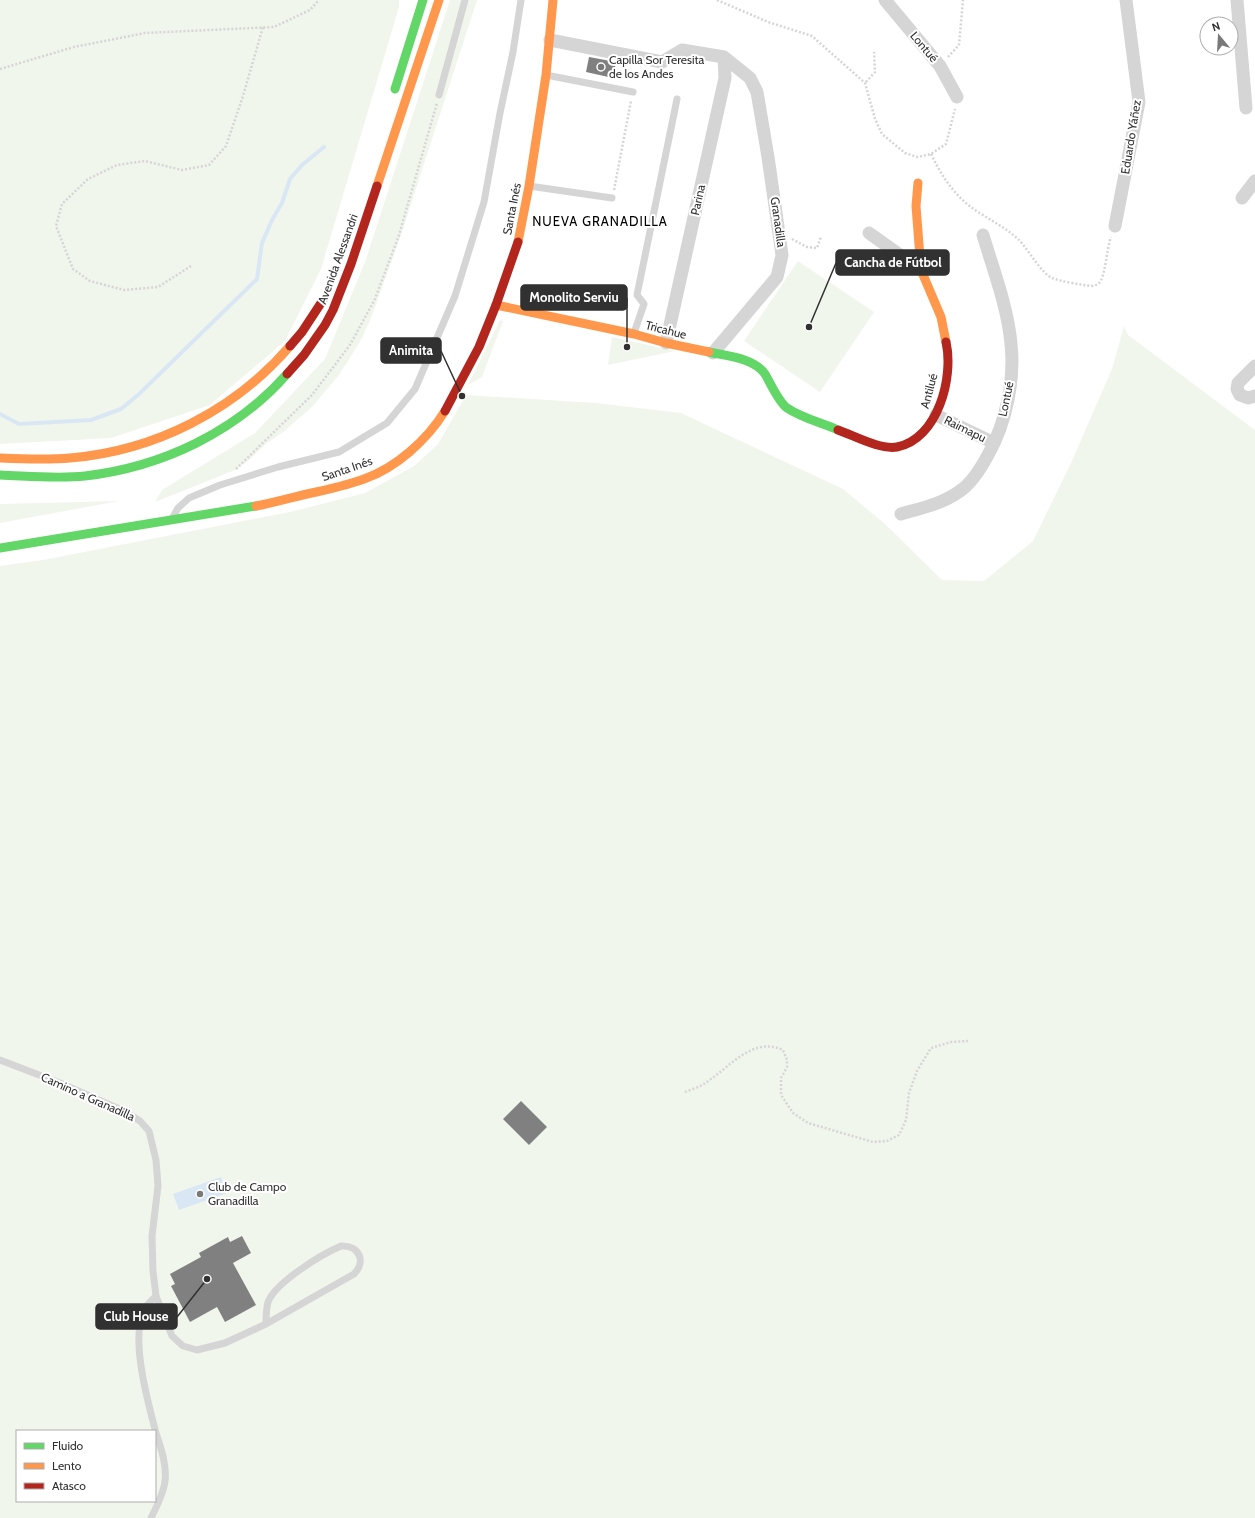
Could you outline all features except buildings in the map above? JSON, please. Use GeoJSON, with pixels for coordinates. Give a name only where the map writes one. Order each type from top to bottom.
{"type":"FeatureCollection","features":[{"type":"Feature","properties":{"kind":"main road"},"geometry":{"type":"LineString","coordinates":[[393,97],[423,0]]}},
{"type":"Feature","properties":{"kind":"main road","name":"Avenida Alessandri"},"geometry":{"type":"LineString","coordinates":[[0,475],[61,477],[84,476],[131,468],[153,462],[190,447],[219,431],[240,417],[278,384],[311,346],[337,302],[354,256],[440,0]]}},
{"type":"Feature","properties":{"kind":"main road","name":"Santa Inés"},"geometry":{"type":"LineString","coordinates":[[0,548],[260,505],[350,484],[393,464],[428,434],[446,409],[479,347],[496,305],[517,245],[529,186],[546,75],[553,0]]}},
{"type":"Feature","properties":{"kind":"main road","name":"Antilué"},"geometry":{"type":"LineString","coordinates":[[713,353],[753,363],[764,373],[786,407],[806,417],[877,445],[896,447],[912,442],[927,429],[936,415],[947,377],[947,345],[941,316],[921,270],[916,206],[918,183]]}},
{"type":"Feature","properties":{"kind":"main road","name":"Avenida Alessandri"},"geometry":{"type":"LineString","coordinates":[[0,458],[57,459],[104,454],[149,442],[193,424],[214,413],[269,369],[301,334],[326,294]]}},
{"type":"Feature","properties":{"kind":"main road","name":"Tricahue"},"geometry":{"type":"LineString","coordinates":[[496,305],[634,334],[666,343],[713,353]]}},
{"type":"Feature","properties":{"kind":"street","name":"Lontué"},"geometry":{"type":"LineString","coordinates":[[885,0],[940,66],[957,97]]}},
{"type":"Feature","properties":{"kind":"street","name":"Eduardo Yáñez"},"geometry":{"type":"LineString","coordinates":[[1115,226],[1139,102],[1126,0]]}},
{"type":"Feature","properties":{"kind":"street"},"geometry":{"type":"LineString","coordinates":[[1237,0],[1246,108]]}},
{"type":"Feature","properties":{"kind":"street"},"geometry":{"type":"LineString","coordinates":[[550,40],[662,62],[682,50],[724,57]]}},
{"type":"Feature","properties":{"kind":"street","name":"Granadilla"},"geometry":{"type":"LineString","coordinates":[[713,353],[777,277],[782,255],[780,233],[757,92],[750,78],[724,57]]}},
{"type":"Feature","properties":{"kind":"street","name":"Parina"},"geometry":{"type":"LineString","coordinates":[[666,343],[725,78],[724,57]]}},
{"type":"Feature","properties":{"kind":"street"},"geometry":{"type":"LineString","coordinates":[[1242,198],[1255,181]]}},
{"type":"Feature","properties":{"kind":"street"},"geometry":{"type":"LineString","coordinates":[[869,233],[921,270]]}},
{"type":"Feature","properties":{"kind":"street","name":"Lontué"},"geometry":{"type":"LineString","coordinates":[[901,514],[936,504],[961,490],[979,471],[994,443],[1005,409],[1012,372],[1011,343],[1002,296],[983,234]]}},
{"type":"Feature","properties":{"kind":"street"},"geometry":{"type":"LineString","coordinates":[[1255,366],[1238,383],[1237,389],[1240,395],[1248,398],[1255,396]]}},
{"type":"Feature","properties":{"kind":"street","name":"Raimapu"},"geometry":{"type":"LineString","coordinates":[[936,415],[994,443]]}},
{"type":"Feature","properties":{"kind":"lane"},"geometry":{"type":"LineString","coordinates":[[439,95],[465,0]]}},
{"type":"Feature","properties":{"kind":"lane"},"geometry":{"type":"LineString","coordinates":[[172,520],[178,508],[189,498],[207,490],[250,475],[339,452],[387,423],[415,389],[455,296],[484,202],[513,52],[521,0]]}},
{"type":"Feature","properties":{"kind":"lane"},"geometry":{"type":"LineString","coordinates":[[546,75],[633,92]]}},
{"type":"Feature","properties":{"kind":"lane"},"geometry":{"type":"LineString","coordinates":[[634,334],[644,304],[637,295],[677,100]]}},
{"type":"Feature","properties":{"kind":"lane"},"geometry":{"type":"LineString","coordinates":[[529,186],[612,198]]}},
{"type":"Feature","properties":{"kind":"lane","name":"Camino a Granadilla"},"geometry":{"type":"LineString","coordinates":[[0,1060],[60,1083],[124,1111],[140,1121],[149,1132],[156,1160],[158,1186],[152,1236],[152,1271],[156,1296],[172,1336],[183,1346],[198,1350],[225,1343],[266,1324]]}},
{"type":"Feature","properties":{"kind":"lane"},"geometry":{"type":"LineString","coordinates":[[346,1246],[351,1246],[356,1250],[360,1265],[354,1274],[266,1324],[268,1303],[273,1294],[283,1283],[328,1251],[346,1246]]}},
{"type":"Feature","properties":{"kind":"lane"},"geometry":{"type":"LineString","coordinates":[[156,1296],[144,1308],[139,1323],[142,1370],[150,1411],[156,1430]]}},
{"type":"Feature","properties":{"kind":"lane"},"geometry":{"type":"LineString","coordinates":[[151,1518],[165,1481],[164,1458],[156,1431]]}},
{"type":"Feature","properties":{"kind":"path"},"geometry":{"type":"LineString","coordinates":[[0,69],[74,47],[146,33],[274,27],[310,10],[319,0]]}},
{"type":"Feature","properties":{"kind":"path"},"geometry":{"type":"LineString","coordinates":[[717,0],[768,22],[812,36],[865,83],[874,119],[882,134],[904,153],[917,157],[930,154],[946,144],[954,116],[957,97]]}},
{"type":"Feature","properties":{"kind":"path"},"geometry":{"type":"LineString","coordinates":[[940,66],[960,45],[963,0]]}},
{"type":"Feature","properties":{"kind":"path"},"geometry":{"type":"LineString","coordinates":[[192,266],[158,287],[124,290],[90,281],[73,269],[56,226],[62,204],[88,179],[117,165],[144,161],[182,170],[209,165],[226,146],[243,96],[263,28]]}},
{"type":"Feature","properties":{"kind":"path"},"geometry":{"type":"LineString","coordinates":[[865,83],[875,72],[874,52]]}},
{"type":"Feature","properties":{"kind":"path"},"geometry":{"type":"LineString","coordinates":[[612,198],[625,126],[633,92]]}},
{"type":"Feature","properties":{"kind":"path"},"geometry":{"type":"LineString","coordinates":[[930,154],[947,182],[958,195],[977,212],[999,224],[1018,239],[1034,258],[1040,268],[1052,278],[1090,286],[1094,286],[1101,282],[1104,274],[1108,246],[1115,226]]}},
{"type":"Feature","properties":{"kind":"path"},"geometry":{"type":"LineString","coordinates":[[780,233],[807,247],[817,248],[821,237]]}},
{"type":"Feature","properties":{"kind":"path"},"geometry":{"type":"LineString","coordinates":[[685,1092],[701,1086],[726,1068],[739,1056],[752,1049],[767,1046],[776,1047],[783,1050],[787,1060],[787,1067],[781,1078],[781,1095],[793,1113],[808,1122],[846,1135],[873,1142],[887,1141],[899,1135],[906,1120],[909,1093],[917,1071],[931,1048],[950,1042],[968,1041]]}},
{"type":"Feature","properties":{"kind":"shaded area"},"geometry":{"type":"Polygon","coordinates":[[[0,0],[399,0],[399,7],[321,269],[285,341],[210,405],[111,438],[0,444],[0,0]]]}},
{"type":"Feature","properties":{"kind":"shaded area"},"geometry":{"type":"Polygon","coordinates":[[[450,0],[477,0],[401,235],[371,318],[362,338],[338,376],[313,406],[283,432],[267,443],[248,461],[235,470],[155,502],[162,490],[255,433],[325,359],[365,262],[450,0]]]}},
{"type":"Feature","properties":{"kind":"shaded area"},"geometry":{"type":"Polygon","coordinates":[[[798,261],[874,312],[820,392],[744,341],[798,261]]]}},
{"type":"Feature","properties":{"kind":"shaded area"},"geometry":{"type":"Polygon","coordinates":[[[500,320],[503,321],[482,377],[468,385],[500,320]]]}},
{"type":"Feature","properties":{"kind":"shaded area","name":"Club de Campo Granadilla"},"geometry":{"type":"Polygon","coordinates":[[[1124,326],[1128,335],[1255,430],[1255,1518],[0,1518],[0,566],[43,560],[290,512],[365,493],[414,466],[438,444],[466,395],[596,403],[681,413],[843,489],[885,524],[942,580],[984,581],[1033,541],[1071,463],[1112,369],[1124,326]]]}},
{"type":"Feature","properties":{"kind":"shaded area"},"geometry":{"type":"Polygon","coordinates":[[[612,337],[675,351],[608,365],[612,337]]]}},
{"type":"Feature","properties":{"kind":"shaded area"},"geometry":{"type":"Polygon","coordinates":[[[119,501],[0,523],[0,504],[119,501]]]}},
{"type":"Feature","properties":{"kind":"water","name":"Club de Campo Granadilla"},"geometry":{"type":"Polygon","coordinates":[[[221,1177],[227,1193],[179,1210],[173,1194],[221,1177]]]}},
{"type":"Feature","properties":{"kind":"waterway"},"geometry":{"type":"LineString","coordinates":[[0,414],[19,424],[91,420],[121,409],[138,395],[257,279],[262,243],[272,220],[282,203],[290,179],[302,165],[324,147]]}},
{"type":"Feature","properties":{"kind":"traffic: fast"},"geometry":{"type":"LineString","coordinates":[[395,89],[423,0]]}},
{"type":"Feature","properties":{"kind":"traffic: fast"},"geometry":{"type":"LineString","coordinates":[[709,352],[740,358],[754,364],[765,374],[778,397],[787,408],[806,418],[838,430]]}},
{"type":"Feature","properties":{"kind":"traffic: fast"},"geometry":{"type":"LineString","coordinates":[[0,475],[53,477],[85,476],[114,471],[169,455],[196,443],[245,413],[267,395],[287,374]]}},
{"type":"Feature","properties":{"kind":"traffic: fast"},"geometry":{"type":"LineString","coordinates":[[0,548],[256,506]]}},
{"type":"Feature","properties":{"kind":"traffic: slow"},"geometry":{"type":"LineString","coordinates":[[377,186],[439,0]]}},
{"type":"Feature","properties":{"kind":"traffic: slow"},"geometry":{"type":"LineString","coordinates":[[518,242],[529,186],[546,75],[553,0]]}},
{"type":"Feature","properties":{"kind":"traffic: slow"},"geometry":{"type":"LineString","coordinates":[[918,183],[916,206],[921,270],[941,317],[946,342]]}},
{"type":"Feature","properties":{"kind":"traffic: slow"},"geometry":{"type":"LineString","coordinates":[[496,305],[634,334],[666,343],[709,352]]}},
{"type":"Feature","properties":{"kind":"traffic: slow"},"geometry":{"type":"LineString","coordinates":[[0,458],[53,459],[102,454],[132,447],[162,436],[219,408],[244,390],[268,369],[290,346]]}},
{"type":"Feature","properties":{"kind":"traffic: slow"},"geometry":{"type":"LineString","coordinates":[[256,506],[343,486],[364,479],[388,468],[410,452],[438,422],[445,411]]}},
{"type":"Feature","properties":{"kind":"traffic: jam"},"geometry":{"type":"LineString","coordinates":[[287,374],[304,355],[325,325],[333,310],[351,264],[377,186]]}},
{"type":"Feature","properties":{"kind":"traffic: jam"},"geometry":{"type":"LineString","coordinates":[[445,411],[479,347],[496,305],[518,242]]}},
{"type":"Feature","properties":{"kind":"traffic: jam"},"geometry":{"type":"LineString","coordinates":[[290,346],[302,332],[323,300]]}},
{"type":"Feature","properties":{"kind":"traffic: jam"},"geometry":{"type":"LineString","coordinates":[[838,430],[875,445],[897,447],[911,442],[923,432],[933,419],[940,405],[945,388],[947,372],[948,356],[946,342]]}},
{"type":"Feature","properties":{"kind":"place","name":"Capilla Sor Teresita de los Andes"},"geometry":{"type":"Point","coordinates":[601,67]}},
{"type":"Feature","properties":{"kind":"place","name":"Cancha de Fútbol"},"geometry":{"type":"Point","coordinates":[809,327]}},
{"type":"Feature","properties":{"kind":"place","name":"Monolito Serviu"},"geometry":{"type":"Point","coordinates":[627,347]}},
{"type":"Feature","properties":{"kind":"place","name":"Animita"},"geometry":{"type":"Point","coordinates":[462,396]}},
{"type":"Feature","properties":{"kind":"place","name":"Club de Campo Granadilla"},"geometry":{"type":"Point","coordinates":[200,1194]}},
{"type":"Feature","properties":{"kind":"place","name":"Club House"},"geometry":{"type":"Point","coordinates":[207,1279]}},
{"type":"Feature","properties":{"kind":"district","name":"NUEVA GRANADILLA"},"geometry":{"type":"Point","coordinates":[600,221]}}]}
